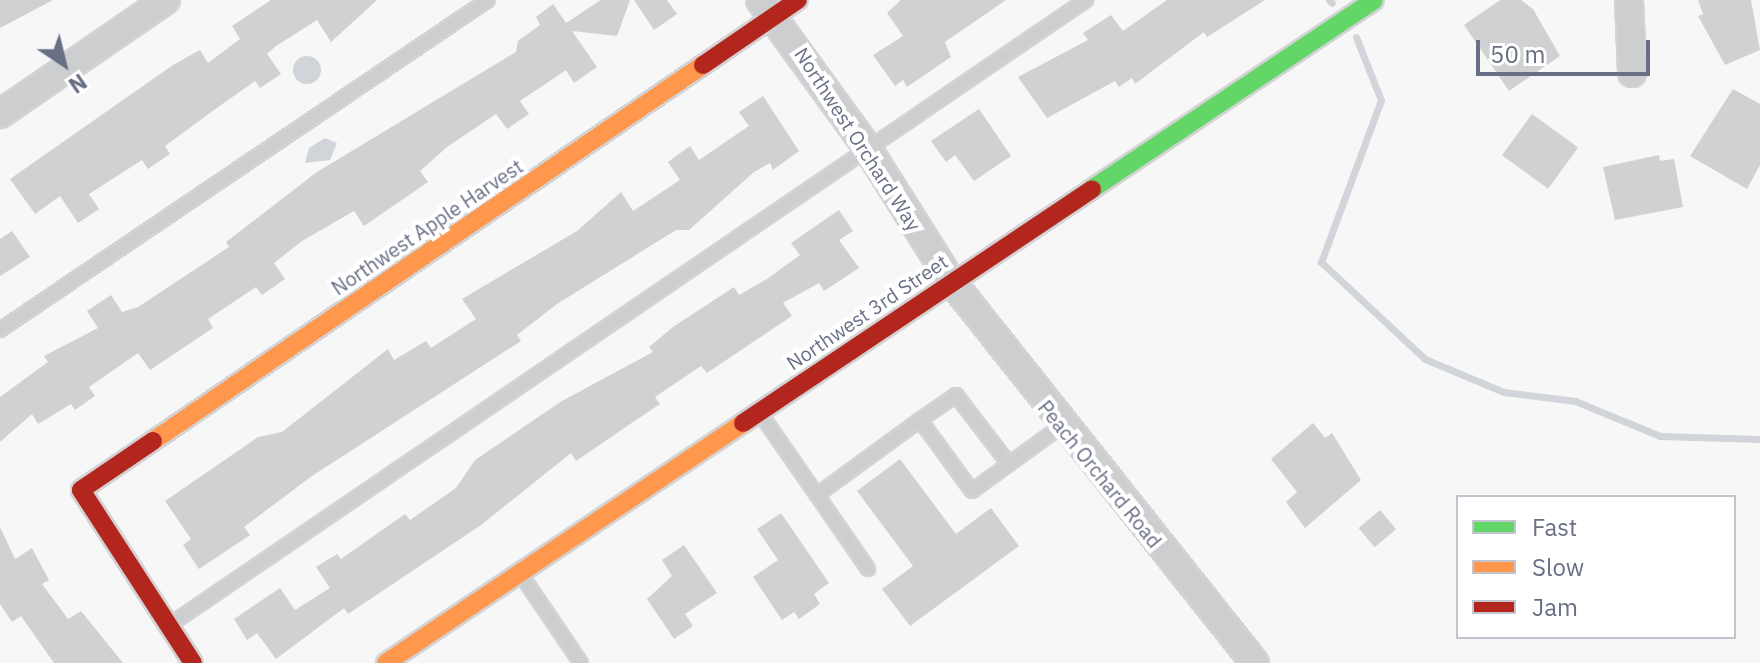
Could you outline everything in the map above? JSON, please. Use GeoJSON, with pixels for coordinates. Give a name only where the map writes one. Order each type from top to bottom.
{"type":"FeatureCollection","features":[{"type":"Feature","properties":{"kind":"street"},"geometry":{"type":"LineString","coordinates":[[0,114],[166,0]]}},
{"type":"Feature","properties":{"kind":"street","name":"Northwest 3rd Street"},"geometry":{"type":"LineString","coordinates":[[386,663],[1374,0]]}},
{"type":"Feature","properties":{"kind":"street"},"geometry":{"type":"LineString","coordinates":[[1629,0],[1632,73]]}},
{"type":"Feature","properties":{"kind":"street","name":"Northwest Orchard Way"},"geometry":{"type":"LineString","coordinates":[[778,5],[951,281]]}},
{"type":"Feature","properties":{"kind":"street","name":"Northwest Apple Harvest"},"geometry":{"type":"LineString","coordinates":[[169,625],[81,490],[778,5]]}},
{"type":"Feature","properties":{"kind":"street","name":"Peach Orchard Road"},"geometry":{"type":"LineString","coordinates":[[951,281],[1060,427],[1255,663]]}},
{"type":"Feature","properties":{"kind":"street"},"geometry":{"type":"LineString","coordinates":[[169,625],[193,663]]}},
{"type":"Feature","properties":{"kind":"lane"},"geometry":{"type":"LineString","coordinates":[[0,330],[488,0]]}},
{"type":"Feature","properties":{"kind":"lane"},"geometry":{"type":"LineString","coordinates":[[169,625],[823,183],[866,146],[1086,0]]}},
{"type":"Feature","properties":{"kind":"lane"},"geometry":{"type":"LineString","coordinates":[[817,495],[956,395],[1009,464]]}},
{"type":"Feature","properties":{"kind":"lane"},"geometry":{"type":"LineString","coordinates":[[759,411],[868,569]]}},
{"type":"Feature","properties":{"kind":"lane"},"geometry":{"type":"LineString","coordinates":[[920,420],[972,491],[1060,427]]}},
{"type":"Feature","properties":{"kind":"lane"},"geometry":{"type":"LineString","coordinates":[[520,574],[581,663]]}},
{"type":"Feature","properties":{"kind":"shaded area"},"geometry":{"type":"Polygon","coordinates":[[[307,56],[317,60],[321,70],[317,80],[307,84],[297,80],[293,70],[297,60],[307,56]]]}},
{"type":"Feature","properties":{"kind":"shaded area"},"geometry":{"type":"Polygon","coordinates":[[[325,138],[337,143],[330,160],[305,163],[309,148],[325,138]]]}},
{"type":"Feature","properties":{"kind":"building"},"geometry":{"type":"Polygon","coordinates":[[[0,0],[53,0],[0,28],[0,0]]]}},
{"type":"Feature","properties":{"kind":"building"},"geometry":{"type":"Polygon","coordinates":[[[271,0],[377,0],[331,42],[317,20],[276,46],[267,54],[281,74],[260,88],[255,81],[214,110],[165,146],[170,154],[148,169],[142,160],[89,194],[99,209],[78,223],[60,196],[35,214],[10,179],[173,65],[200,50],[208,63],[240,39],[232,26],[271,0]]]}},
{"type":"Feature","properties":{"kind":"building"},"geometry":{"type":"Polygon","coordinates":[[[601,0],[630,0],[617,36],[572,31],[597,67],[574,83],[566,70],[520,101],[529,114],[507,129],[496,114],[447,147],[420,171],[428,182],[364,226],[354,211],[302,241],[274,263],[285,279],[262,295],[256,287],[208,319],[213,328],[150,370],[138,353],[89,387],[95,396],[75,410],[71,404],[38,424],[32,414],[0,442],[0,397],[48,362],[44,356],[98,328],[87,311],[111,295],[122,312],[138,307],[229,247],[226,242],[317,172],[516,52],[518,41],[540,25],[536,17],[553,4],[566,23],[601,0]]]}},
{"type":"Feature","properties":{"kind":"building"},"geometry":{"type":"Polygon","coordinates":[[[634,0],[667,0],[677,14],[654,30],[634,0]]]}},
{"type":"Feature","properties":{"kind":"building"},"geometry":{"type":"Polygon","coordinates":[[[901,0],[1006,0],[945,42],[951,57],[907,87],[903,80],[895,86],[873,55],[903,36],[887,13],[901,0]]]}},
{"type":"Feature","properties":{"kind":"building"},"geometry":{"type":"Polygon","coordinates":[[[1167,0],[1265,0],[1207,37],[1204,32],[1135,84],[1132,78],[1119,87],[1115,81],[1047,118],[1018,77],[1088,40],[1083,33],[1111,15],[1123,31],[1167,0]]]}},
{"type":"Feature","properties":{"kind":"building"},"geometry":{"type":"Polygon","coordinates":[[[1500,0],[1521,0],[1533,9],[1560,56],[1509,91],[1464,25],[1500,0]]]}},
{"type":"Feature","properties":{"kind":"building"},"geometry":{"type":"Polygon","coordinates":[[[1698,0],[1751,0],[1760,50],[1725,65],[1698,16],[1703,14],[1698,0]]]}},
{"type":"Feature","properties":{"kind":"building"},"geometry":{"type":"Polygon","coordinates":[[[1733,89],[1760,104],[1760,165],[1747,189],[1690,156],[1733,89]]]}},
{"type":"Feature","properties":{"kind":"building"},"geometry":{"type":"Polygon","coordinates":[[[763,96],[799,151],[773,170],[770,163],[754,172],[689,230],[676,230],[557,304],[517,335],[521,341],[312,476],[244,527],[250,535],[199,569],[183,545],[191,539],[165,501],[258,437],[282,432],[388,349],[394,360],[426,341],[431,348],[476,319],[462,299],[577,231],[621,192],[633,211],[680,180],[668,162],[690,146],[699,160],[749,126],[739,112],[763,96]]]}},
{"type":"Feature","properties":{"kind":"building"},"geometry":{"type":"Polygon","coordinates":[[[979,109],[1011,156],[974,181],[955,155],[946,162],[931,141],[979,109]]]}},
{"type":"Feature","properties":{"kind":"building"},"geometry":{"type":"Polygon","coordinates":[[[1532,114],[1578,148],[1548,189],[1502,155],[1532,114]]]}},
{"type":"Feature","properties":{"kind":"building"},"geometry":{"type":"Polygon","coordinates":[[[1659,155],[1660,161],[1674,159],[1683,207],[1615,220],[1603,167],[1659,155]]]}},
{"type":"Feature","properties":{"kind":"building"},"geometry":{"type":"Polygon","coordinates":[[[839,210],[853,231],[839,240],[859,268],[824,291],[819,283],[783,303],[792,316],[707,373],[701,366],[655,397],[660,404],[576,461],[571,453],[481,525],[348,614],[344,608],[276,659],[257,633],[247,640],[234,619],[280,588],[295,610],[330,588],[316,567],[337,554],[341,559],[405,514],[410,520],[456,488],[475,460],[562,401],[653,352],[649,347],[673,327],[734,287],[739,295],[767,279],[800,255],[791,243],[839,210]]]}},
{"type":"Feature","properties":{"kind":"building"},"geometry":{"type":"Polygon","coordinates":[[[12,231],[30,257],[0,276],[0,239],[12,231]]]}},
{"type":"Feature","properties":{"kind":"building"},"geometry":{"type":"Polygon","coordinates":[[[1313,423],[1325,438],[1332,433],[1361,480],[1305,528],[1286,502],[1297,492],[1271,459],[1313,423]]]}},
{"type":"Feature","properties":{"kind":"building"},"geometry":{"type":"Polygon","coordinates":[[[900,459],[956,534],[991,508],[1019,546],[910,626],[882,589],[913,566],[857,491],[900,459]]]}},
{"type":"Feature","properties":{"kind":"building"},"geometry":{"type":"Polygon","coordinates":[[[1380,510],[1396,529],[1375,547],[1359,528],[1380,510]]]}},
{"type":"Feature","properties":{"kind":"building"},"geometry":{"type":"Polygon","coordinates":[[[781,513],[829,583],[814,594],[820,604],[799,619],[794,612],[782,620],[753,577],[778,560],[757,529],[781,513]]]}},
{"type":"Feature","properties":{"kind":"building"},"geometry":{"type":"Polygon","coordinates":[[[0,527],[15,559],[32,548],[49,580],[42,584],[68,619],[81,611],[123,663],[54,663],[21,616],[12,622],[0,604],[0,527]]]}},
{"type":"Feature","properties":{"kind":"building"},"geometry":{"type":"Polygon","coordinates":[[[684,545],[717,593],[685,614],[693,626],[674,639],[647,599],[672,576],[662,560],[684,545]]]}},
{"type":"Feature","properties":{"kind":"waterway"},"geometry":{"type":"LineString","coordinates":[[1329,0],[1332,3]]}},
{"type":"Feature","properties":{"kind":"waterway"},"geometry":{"type":"LineString","coordinates":[[1356,37],[1381,100],[1321,262],[1425,359],[1504,392],[1575,401],[1660,436],[1760,439]]}},
{"type":"Feature","properties":{"kind":"traffic: fast"},"geometry":{"type":"LineString","coordinates":[[1092,189],[1374,0]]}},
{"type":"Feature","properties":{"kind":"traffic: slow"},"geometry":{"type":"LineString","coordinates":[[153,441],[703,65]]}},
{"type":"Feature","properties":{"kind":"traffic: slow"},"geometry":{"type":"LineString","coordinates":[[386,663],[743,423]]}},
{"type":"Feature","properties":{"kind":"traffic: jam"},"geometry":{"type":"LineString","coordinates":[[703,65],[798,0]]}},
{"type":"Feature","properties":{"kind":"traffic: jam"},"geometry":{"type":"LineString","coordinates":[[743,423],[1092,189]]}},
{"type":"Feature","properties":{"kind":"traffic: jam"},"geometry":{"type":"LineString","coordinates":[[153,441],[81,490],[193,663]]}}]}
